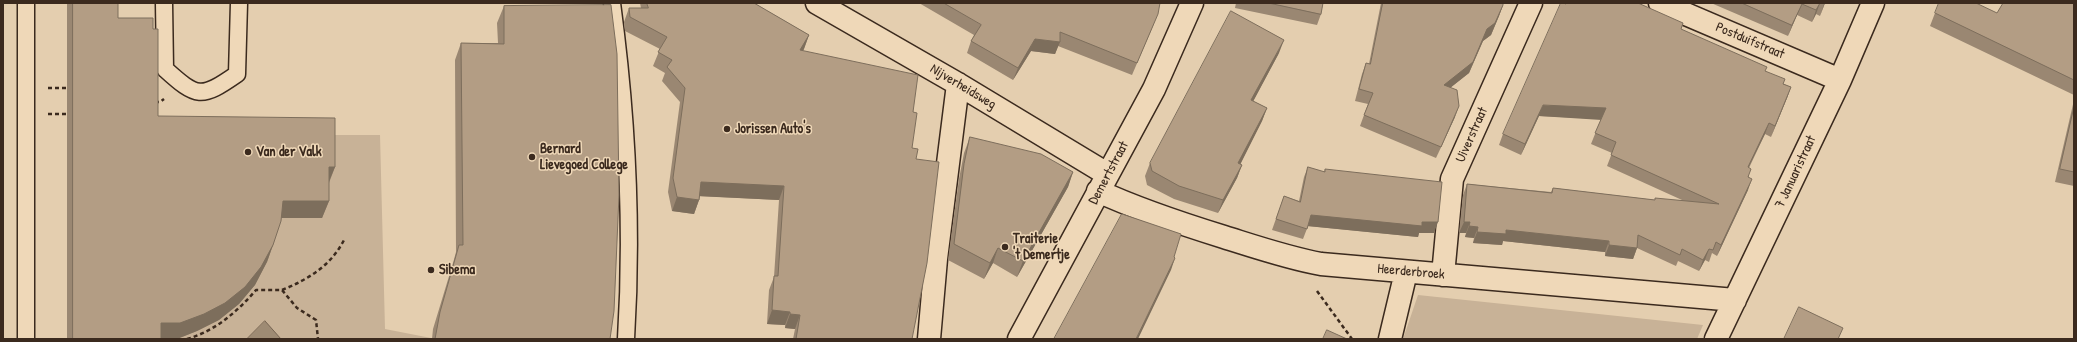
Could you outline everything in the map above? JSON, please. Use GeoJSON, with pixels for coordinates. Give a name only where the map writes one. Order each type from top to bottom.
{"type":"FeatureCollection","features":[{"type":"Feature","properties":{"kind":"street","name":"Nijverheidsweg"},"geometry":{"type":"LineString","coordinates":[[817,3],[958,84],[1103,182]]}},
{"type":"Feature","properties":{"kind":"street","name":"Demertstraat"},"geometry":{"type":"LineString","coordinates":[[1019,339],[1154,89],[1192,3]]}},
{"type":"Feature","properties":{"kind":"street","name":"Uiverstraat"},"geometry":{"type":"LineString","coordinates":[[1443,275],[1452,179],[1531,3]]}},
{"type":"Feature","properties":{"kind":"street","name":"Postduifstraat"},"geometry":{"type":"LineString","coordinates":[[1660,3],[1840,80]]}},
{"type":"Feature","properties":{"kind":"street","name":"7 Januaristraat"},"geometry":{"type":"LineString","coordinates":[[1716,339],[1840,80],[1873,3]]}},
{"type":"Feature","properties":{"kind":"street"},"geometry":{"type":"LineString","coordinates":[[929,339],[936,259],[958,84]]}},
{"type":"Feature","properties":{"kind":"street","name":"Heerderbroek"},"geometry":{"type":"LineString","coordinates":[[1103,182],[1134,207],[1294,259],[1348,267],[1735,300]]}},
{"type":"Feature","properties":{"kind":"street"},"geometry":{"type":"LineString","coordinates":[[1390,339],[1406,272]]}},
{"type":"Feature","properties":{"kind":"lane"},"geometry":{"type":"LineString","coordinates":[[26,3],[26,339]]}},
{"type":"Feature","properties":{"kind":"lane"},"geometry":{"type":"LineString","coordinates":[[612,3],[624,114],[629,282],[626,339]]}},
{"type":"Feature","properties":{"kind":"lane"},"geometry":{"type":"LineString","coordinates":[[164,8],[165,69],[188,90],[201,92],[220,86],[237,74],[239,9]]}},
{"type":"Feature","properties":{"kind":"path"},"geometry":{"type":"LineString","coordinates":[[153,102],[160,102],[182,85]]}},
{"type":"Feature","properties":{"kind":"path"},"geometry":{"type":"LineString","coordinates":[[25,87],[71,88]]}},
{"type":"Feature","properties":{"kind":"path"},"geometry":{"type":"LineString","coordinates":[[25,114],[71,114]]}},
{"type":"Feature","properties":{"kind":"path"},"geometry":{"type":"LineString","coordinates":[[187,339],[200,335],[224,321],[256,290],[282,290],[302,282],[325,266],[339,250],[345,238]]}},
{"type":"Feature","properties":{"kind":"path"},"geometry":{"type":"LineString","coordinates":[[1294,259],[1352,339]]}},
{"type":"Feature","properties":{"kind":"path"},"geometry":{"type":"LineString","coordinates":[[282,290],[297,308],[316,320],[318,339]]}},
{"type":"Feature","properties":{"kind":"shaded area"},"geometry":{"type":"Polygon","coordinates":[[[329,135],[380,135],[385,329],[431,339],[177,339],[219,320],[239,304],[255,285],[267,262],[276,218],[329,135]]]}},
{"type":"Feature","properties":{"kind":"shaded area"},"geometry":{"type":"Polygon","coordinates":[[[1418,295],[1703,325],[1697,339],[1403,339],[1418,295]]]}},
{"type":"Feature","properties":{"kind":"shaded area"},"geometry":{"type":"Polygon","coordinates":[[[265,321],[281,339],[247,339],[265,321]]]}},
{"type":"Feature","properties":{"kind":"building"},"geometry":{"type":"Polygon","coordinates":[[[73,3],[117,3],[118,18],[153,18],[153,29],[158,29],[158,116],[335,118],[335,167],[329,167],[329,201],[283,201],[281,221],[273,245],[261,267],[245,287],[225,303],[204,314],[180,323],[161,323],[161,339],[73,339],[73,3]]]}},
{"type":"Feature","properties":{"kind":"building"},"geometry":{"type":"Polygon","coordinates":[[[647,3],[754,3],[809,35],[800,50],[918,75],[913,112],[917,113],[912,148],[918,149],[916,159],[939,162],[927,263],[912,339],[796,339],[800,315],[772,310],[774,276],[778,276],[784,186],[701,182],[699,200],[677,197],[673,178],[685,88],[667,67],[672,60],[658,52],[667,37],[630,17],[629,8],[648,8],[647,3]]]}},
{"type":"Feature","properties":{"kind":"building"},"geometry":{"type":"Polygon","coordinates":[[[944,3],[1160,3],[1158,14],[1137,63],[1060,32],[1060,42],[1035,39],[1018,68],[971,41],[981,25],[944,3]]]}},
{"type":"Feature","properties":{"kind":"building"},"geometry":{"type":"Polygon","coordinates":[[[1269,3],[1323,3],[1321,14],[1269,3]]]}},
{"type":"Feature","properties":{"kind":"building"},"geometry":{"type":"Polygon","coordinates":[[[1383,3],[1503,3],[1495,23],[1487,29],[1473,62],[1444,85],[1457,90],[1459,106],[1441,147],[1364,115],[1373,93],[1359,89],[1366,63],[1370,64],[1383,3]]]}},
{"type":"Feature","properties":{"kind":"building"},"geometry":{"type":"Polygon","coordinates":[[[1561,3],[1638,3],[1683,23],[1681,29],[1767,67],[1765,71],[1785,79],[1783,84],[1791,87],[1775,126],[1769,123],[1748,167],[1751,169],[1748,177],[1752,179],[1721,245],[1716,242],[1713,250],[1709,249],[1703,260],[1682,249],[1680,255],[1638,235],[1637,248],[1609,245],[1609,241],[1506,230],[1506,234],[1477,232],[1478,227],[1469,226],[1470,222],[1464,222],[1467,184],[1552,193],[1553,188],[1655,200],[1655,198],[1719,204],[1611,155],[1616,142],[1595,133],[1606,108],[1543,105],[1525,144],[1503,134],[1561,3]]]}},
{"type":"Feature","properties":{"kind":"building"},"geometry":{"type":"Polygon","coordinates":[[[1742,3],[1820,3],[1816,10],[1802,4],[1792,25],[1742,3]]]}},
{"type":"Feature","properties":{"kind":"building"},"geometry":{"type":"Polygon","coordinates":[[[1939,3],[1976,3],[1997,13],[2003,3],[2074,3],[2074,80],[1935,13],[1939,3]]]}},
{"type":"Feature","properties":{"kind":"building"},"geometry":{"type":"Polygon","coordinates":[[[611,5],[617,54],[619,195],[614,311],[610,339],[435,339],[440,312],[459,245],[463,245],[461,43],[504,44],[504,6],[611,5]]]}},
{"type":"Feature","properties":{"kind":"building"},"geometry":{"type":"Polygon","coordinates":[[[1231,11],[1284,40],[1251,100],[1267,108],[1238,163],[1242,165],[1223,200],[1179,186],[1152,171],[1150,163],[1231,11]]]}},
{"type":"Feature","properties":{"kind":"building"},"geometry":{"type":"Polygon","coordinates":[[[2074,107],[2074,172],[2060,169],[2074,107]]]}},
{"type":"Feature","properties":{"kind":"building"},"geometry":{"type":"Polygon","coordinates":[[[970,137],[1041,154],[1073,172],[1023,261],[998,248],[990,263],[954,244],[964,164],[970,137]]]}},
{"type":"Feature","properties":{"kind":"building"},"geometry":{"type":"Polygon","coordinates":[[[1308,167],[1325,172],[1325,169],[1442,182],[1438,222],[1422,222],[1422,226],[1311,215],[1307,229],[1276,219],[1284,196],[1300,202],[1308,167]]]}},
{"type":"Feature","properties":{"kind":"building"},"geometry":{"type":"Polygon","coordinates":[[[1122,214],[1181,234],[1174,257],[1175,258],[1136,339],[1054,339],[1122,214]]]}},
{"type":"Feature","properties":{"kind":"building"},"geometry":{"type":"Polygon","coordinates":[[[1799,307],[1843,328],[1838,339],[1784,339],[1799,307]]]}},
{"type":"Feature","properties":{"kind":"building"},"geometry":{"type":"Polygon","coordinates":[[[1327,330],[1347,339],[1323,339],[1327,330]]]}},
{"type":"Feature","properties":{"kind":"place","name":"Jorissen Auto's"},"geometry":{"type":"Point","coordinates":[727,129]}},
{"type":"Feature","properties":{"kind":"place","name":"Van der Valk"},"geometry":{"type":"Point","coordinates":[248,152]}},
{"type":"Feature","properties":{"kind":"place","name":"Bernard Lievegoed College"},"geometry":{"type":"Point","coordinates":[532,157]}},
{"type":"Feature","properties":{"kind":"place","name":"Traiterie 't Demertje"},"geometry":{"type":"Point","coordinates":[1005,247]}},
{"type":"Feature","properties":{"kind":"place","name":"Sibema"},"geometry":{"type":"Point","coordinates":[431,270]}}]}
